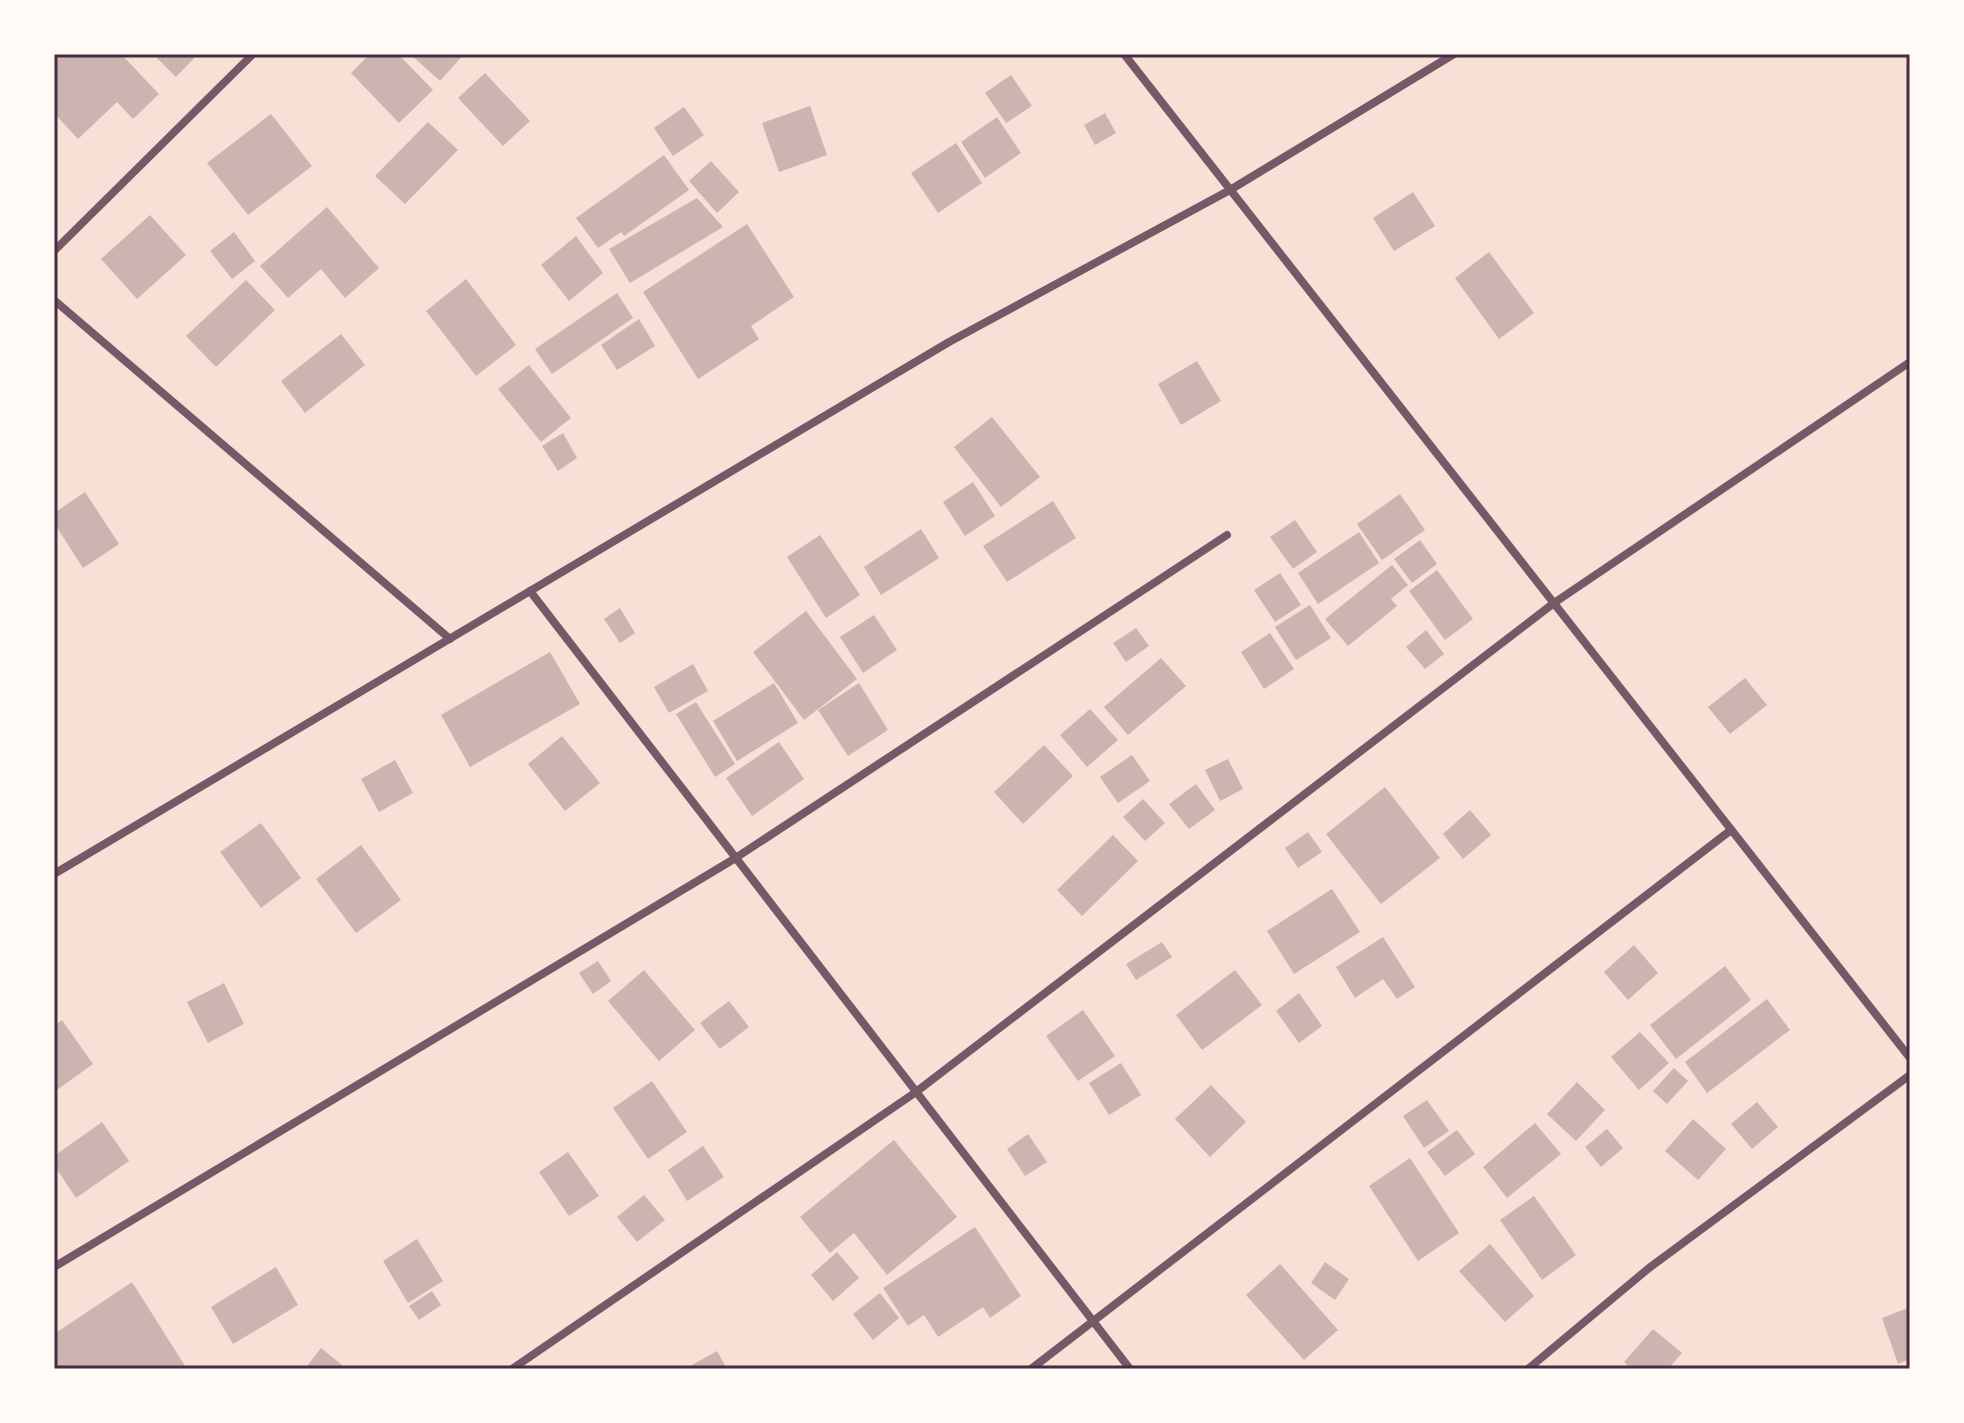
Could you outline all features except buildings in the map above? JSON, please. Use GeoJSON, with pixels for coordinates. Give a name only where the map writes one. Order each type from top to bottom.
{"type":"FeatureCollection","features":[{"type":"Feature","properties":{"kind":"street"},"geometry":{"type":"LineString","coordinates":[[54,251],[253,54]]}},
{"type":"Feature","properties":{"kind":"street"},"geometry":{"type":"LineString","coordinates":[[1124,54],[1910,1058]]}},
{"type":"Feature","properties":{"kind":"street"},"geometry":{"type":"LineString","coordinates":[[54,874],[949,342],[1230,190],[1454,54]]}},
{"type":"Feature","properties":{"kind":"street"},"geometry":{"type":"LineString","coordinates":[[54,300],[450,639]]}},
{"type":"Feature","properties":{"kind":"street"},"geometry":{"type":"LineString","coordinates":[[512,1369],[916,1092],[1554,603],[1910,362]]}},
{"type":"Feature","properties":{"kind":"street"},"geometry":{"type":"LineString","coordinates":[[54,1267],[734,859],[1227,535]]}},
{"type":"Feature","properties":{"kind":"street"},"geometry":{"type":"LineString","coordinates":[[530,591],[1130,1369]]}},
{"type":"Feature","properties":{"kind":"street"},"geometry":{"type":"LineString","coordinates":[[1031,1369],[1731,830]]}},
{"type":"Feature","properties":{"kind":"street"},"geometry":{"type":"LineString","coordinates":[[1528,1369],[1649,1268],[1910,1075]]}}]}
